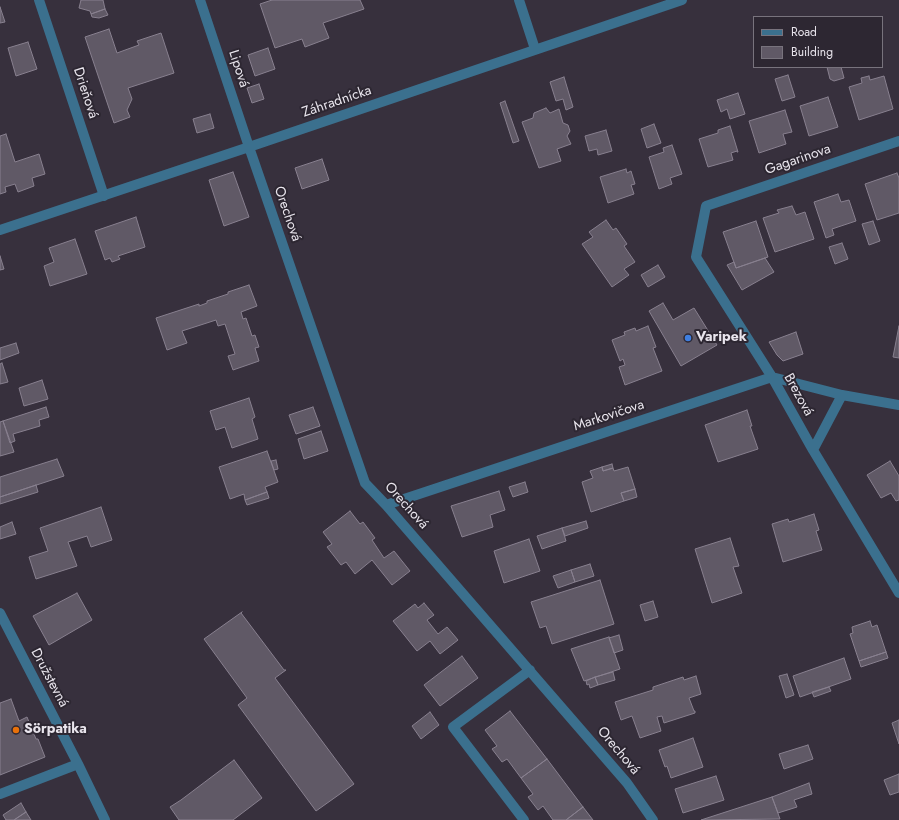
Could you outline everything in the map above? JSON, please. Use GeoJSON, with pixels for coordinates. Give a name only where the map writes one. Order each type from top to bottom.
{"type":"FeatureCollection","features":[{"type":"Feature","properties":{"kind":"street","name":"Drieňová"},"geometry":{"type":"LineString","coordinates":[[39,0],[104,196]]}},
{"type":"Feature","properties":{"kind":"street","name":"Lipová"},"geometry":{"type":"LineString","coordinates":[[200,0],[249,147]]}},
{"type":"Feature","properties":{"kind":"street"},"geometry":{"type":"LineString","coordinates":[[519,0],[535,49]]}},
{"type":"Feature","properties":{"kind":"street","name":"Záhradnícka"},"geometry":{"type":"LineString","coordinates":[[0,230],[682,0]]}},
{"type":"Feature","properties":{"kind":"street","name":"Gagarinova"},"geometry":{"type":"LineString","coordinates":[[706,206],[899,141]]}},
{"type":"Feature","properties":{"kind":"street","name":"Orechová"},"geometry":{"type":"LineString","coordinates":[[249,147],[365,483],[386,504],[627,782],[654,820]]}},
{"type":"Feature","properties":{"kind":"street","name":"Brezová"},"geometry":{"type":"LineString","coordinates":[[706,206],[696,257],[772,377],[813,450],[899,593]]}},
{"type":"Feature","properties":{"kind":"street"},"geometry":{"type":"LineString","coordinates":[[772,377],[842,395],[899,405]]}},
{"type":"Feature","properties":{"kind":"street","name":"Markovičova"},"geometry":{"type":"LineString","coordinates":[[386,504],[772,377]]}},
{"type":"Feature","properties":{"kind":"street"},"geometry":{"type":"LineString","coordinates":[[813,450],[842,395]]}},
{"type":"Feature","properties":{"kind":"street","name":"Družstevná"},"geometry":{"type":"LineString","coordinates":[[0,613],[78,764],[105,820]]}},
{"type":"Feature","properties":{"kind":"street"},"geometry":{"type":"LineString","coordinates":[[524,820],[454,727],[530,670]]}},
{"type":"Feature","properties":{"kind":"street"},"geometry":{"type":"LineString","coordinates":[[0,794],[78,764]]}},
{"type":"Feature","properties":{"kind":"building"},"geometry":{"type":"Polygon","coordinates":[[[81,0],[103,0],[105,9],[91,14],[90,11],[79,8],[81,0]]]}},
{"type":"Feature","properties":{"kind":"building"},"geometry":{"type":"Polygon","coordinates":[[[272,0],[360,0],[364,9],[323,23],[329,38],[305,47],[302,39],[275,48],[260,4],[272,0]]]}},
{"type":"Feature","properties":{"kind":"building"},"geometry":{"type":"Polygon","coordinates":[[[0,7],[5,22],[0,23],[0,7]]]}},
{"type":"Feature","properties":{"kind":"building"},"geometry":{"type":"Polygon","coordinates":[[[105,9],[108,15],[99,18],[92,17],[91,14],[105,9]]]}},
{"type":"Feature","properties":{"kind":"building"},"geometry":{"type":"Polygon","coordinates":[[[109,29],[117,53],[139,45],[137,41],[161,33],[174,73],[128,88],[132,99],[127,110],[130,117],[114,123],[85,37],[109,29]]]}},
{"type":"Feature","properties":{"kind":"building"},"geometry":{"type":"Polygon","coordinates":[[[28,42],[37,69],[16,76],[8,48],[28,42]]]}},
{"type":"Feature","properties":{"kind":"building"},"geometry":{"type":"Polygon","coordinates":[[[268,48],[275,69],[255,76],[248,55],[268,48]]]}},
{"type":"Feature","properties":{"kind":"building"},"geometry":{"type":"Polygon","coordinates":[[[827,68],[841,68],[844,78],[834,81],[830,79],[827,68]]]}},
{"type":"Feature","properties":{"kind":"building"},"geometry":{"type":"Polygon","coordinates":[[[788,75],[795,97],[782,101],[775,79],[788,75]]]}},
{"type":"Feature","properties":{"kind":"building"},"geometry":{"type":"Polygon","coordinates":[[[869,76],[870,80],[884,76],[893,109],[859,120],[849,87],[862,83],[861,78],[869,76]]]}},
{"type":"Feature","properties":{"kind":"building"},"geometry":{"type":"Polygon","coordinates":[[[564,77],[573,107],[566,110],[563,99],[556,101],[550,82],[564,77]]]}},
{"type":"Feature","properties":{"kind":"building"},"geometry":{"type":"Polygon","coordinates":[[[259,84],[264,99],[252,103],[247,88],[259,84]]]}},
{"type":"Feature","properties":{"kind":"building"},"geometry":{"type":"Polygon","coordinates":[[[738,93],[745,114],[730,119],[727,109],[721,112],[717,100],[738,93]]]}},
{"type":"Feature","properties":{"kind":"building"},"geometry":{"type":"Polygon","coordinates":[[[828,97],[838,127],[809,136],[800,106],[828,97]]]}},
{"type":"Feature","properties":{"kind":"building"},"geometry":{"type":"Polygon","coordinates":[[[505,101],[519,141],[513,143],[500,103],[505,101]]]}},
{"type":"Feature","properties":{"kind":"building"},"geometry":{"type":"Polygon","coordinates":[[[546,108],[550,113],[559,109],[563,123],[568,125],[570,131],[567,136],[571,144],[557,149],[561,161],[539,168],[522,122],[533,118],[534,113],[546,108]]]}},
{"type":"Feature","properties":{"kind":"building"},"geometry":{"type":"Polygon","coordinates":[[[785,110],[792,132],[783,134],[786,144],[759,153],[749,121],[785,110]]]}},
{"type":"Feature","properties":{"kind":"building"},"geometry":{"type":"Polygon","coordinates":[[[210,114],[214,128],[197,133],[193,119],[210,114]]]}},
{"type":"Feature","properties":{"kind":"building"},"geometry":{"type":"Polygon","coordinates":[[[654,124],[661,143],[647,148],[641,129],[654,124]]]}},
{"type":"Feature","properties":{"kind":"building"},"geometry":{"type":"Polygon","coordinates":[[[730,126],[738,152],[731,153],[733,160],[708,167],[699,139],[718,133],[718,130],[730,126]]]}},
{"type":"Feature","properties":{"kind":"building"},"geometry":{"type":"Polygon","coordinates":[[[606,130],[612,151],[598,155],[597,149],[589,151],[585,136],[606,130]]]}},
{"type":"Feature","properties":{"kind":"building"},"geometry":{"type":"Polygon","coordinates":[[[6,134],[15,162],[39,154],[45,174],[32,178],[34,186],[18,192],[15,184],[5,187],[6,192],[0,194],[0,136],[6,134]]]}},
{"type":"Feature","properties":{"kind":"building"},"geometry":{"type":"Polygon","coordinates":[[[672,145],[682,174],[670,178],[672,184],[659,189],[649,157],[664,152],[663,148],[672,145]]]}},
{"type":"Feature","properties":{"kind":"building"},"geometry":{"type":"Polygon","coordinates":[[[322,159],[329,180],[302,189],[295,168],[322,159]]]}},
{"type":"Feature","properties":{"kind":"building"},"geometry":{"type":"Polygon","coordinates":[[[626,169],[627,173],[631,171],[635,184],[631,185],[634,194],[608,203],[600,177],[626,169]]]}},
{"type":"Feature","properties":{"kind":"building"},"geometry":{"type":"Polygon","coordinates":[[[233,172],[249,217],[224,226],[209,180],[233,172]]]}},
{"type":"Feature","properties":{"kind":"building"},"geometry":{"type":"Polygon","coordinates":[[[897,173],[899,178],[899,213],[877,220],[865,184],[897,173]]]}},
{"type":"Feature","properties":{"kind":"building"},"geometry":{"type":"Polygon","coordinates":[[[838,194],[841,202],[849,200],[856,221],[832,229],[834,235],[826,238],[814,202],[838,194]]]}},
{"type":"Feature","properties":{"kind":"building"},"geometry":{"type":"Polygon","coordinates":[[[792,206],[796,215],[805,212],[814,239],[775,252],[763,218],[779,213],[777,210],[792,206]]]}},
{"type":"Feature","properties":{"kind":"building"},"geometry":{"type":"Polygon","coordinates":[[[136,217],[145,247],[118,256],[120,259],[112,262],[110,258],[105,260],[95,231],[136,217]]]}},
{"type":"Feature","properties":{"kind":"building"},"geometry":{"type":"Polygon","coordinates":[[[606,220],[613,230],[616,228],[627,244],[624,246],[635,262],[624,269],[629,275],[612,287],[582,244],[593,237],[589,232],[606,220]]]}},
{"type":"Feature","properties":{"kind":"building"},"geometry":{"type":"Polygon","coordinates":[[[756,221],[768,257],[736,268],[723,232],[756,221]]]}},
{"type":"Feature","properties":{"kind":"building"},"geometry":{"type":"Polygon","coordinates":[[[873,221],[880,241],[869,245],[862,224],[873,221]]]}},
{"type":"Feature","properties":{"kind":"building"},"geometry":{"type":"Polygon","coordinates":[[[75,239],[87,274],[50,286],[44,266],[54,262],[49,248],[75,239]]]}},
{"type":"Feature","properties":{"kind":"building"},"geometry":{"type":"Polygon","coordinates":[[[842,243],[848,259],[835,264],[829,247],[842,243]]]}},
{"type":"Feature","properties":{"kind":"building"},"geometry":{"type":"Polygon","coordinates":[[[0,256],[4,269],[0,270],[0,256]]]}},
{"type":"Feature","properties":{"kind":"building"},"geometry":{"type":"Polygon","coordinates":[[[765,258],[774,272],[742,290],[727,265],[734,262],[736,268],[765,258]]]}},
{"type":"Feature","properties":{"kind":"building"},"geometry":{"type":"Polygon","coordinates":[[[658,265],[665,277],[648,287],[641,275],[658,265]]]}},
{"type":"Feature","properties":{"kind":"building"},"geometry":{"type":"Polygon","coordinates":[[[249,285],[257,306],[241,312],[243,319],[246,318],[252,336],[255,335],[259,347],[255,348],[259,361],[233,370],[228,356],[235,354],[225,324],[218,326],[216,320],[182,331],[187,343],[167,350],[156,318],[199,304],[199,306],[207,303],[207,301],[228,294],[228,292],[249,285]]]}},
{"type":"Feature","properties":{"kind":"building"},"geometry":{"type":"Polygon","coordinates":[[[663,303],[673,320],[694,308],[717,345],[681,366],[649,311],[663,303]]]}},
{"type":"Feature","properties":{"kind":"building"},"geometry":{"type":"Polygon","coordinates":[[[648,326],[656,347],[653,348],[662,371],[625,385],[619,367],[625,365],[623,359],[620,361],[612,340],[625,335],[624,332],[635,328],[636,331],[648,326]]]}},
{"type":"Feature","properties":{"kind":"building"},"geometry":{"type":"Polygon","coordinates":[[[899,326],[899,358],[893,357],[899,326]]]}},
{"type":"Feature","properties":{"kind":"building"},"geometry":{"type":"Polygon","coordinates":[[[796,332],[803,354],[783,361],[777,355],[769,342],[796,332]]]}},
{"type":"Feature","properties":{"kind":"building"},"geometry":{"type":"Polygon","coordinates":[[[16,343],[19,353],[0,360],[0,348],[16,343]]]}},
{"type":"Feature","properties":{"kind":"building"},"geometry":{"type":"Polygon","coordinates":[[[2,363],[8,382],[0,384],[0,364],[2,363]]]}},
{"type":"Feature","properties":{"kind":"building"},"geometry":{"type":"Polygon","coordinates":[[[42,380],[48,399],[24,406],[19,388],[42,380]]]}},
{"type":"Feature","properties":{"kind":"building"},"geometry":{"type":"Polygon","coordinates":[[[249,398],[255,417],[252,419],[258,439],[232,448],[225,427],[216,430],[210,411],[249,398]]]}},
{"type":"Feature","properties":{"kind":"building"},"geometry":{"type":"Polygon","coordinates":[[[46,407],[49,417],[39,420],[40,426],[13,434],[15,441],[10,443],[3,421],[46,407]]]}},
{"type":"Feature","properties":{"kind":"building"},"geometry":{"type":"Polygon","coordinates":[[[313,407],[320,426],[296,434],[289,415],[313,407]]]}},
{"type":"Feature","properties":{"kind":"building"},"geometry":{"type":"Polygon","coordinates":[[[747,410],[752,426],[750,426],[758,449],[718,462],[705,425],[747,410]]]}},
{"type":"Feature","properties":{"kind":"building"},"geometry":{"type":"Polygon","coordinates":[[[3,421],[14,452],[0,456],[0,422],[3,421]]]}},
{"type":"Feature","properties":{"kind":"building"},"geometry":{"type":"Polygon","coordinates":[[[321,431],[328,451],[304,459],[298,439],[321,431]]]}},
{"type":"Feature","properties":{"kind":"building"},"geometry":{"type":"Polygon","coordinates":[[[267,451],[278,482],[265,487],[267,492],[245,500],[244,494],[230,499],[219,467],[267,451]]]}},
{"type":"Feature","properties":{"kind":"building"},"geometry":{"type":"Polygon","coordinates":[[[57,459],[64,476],[0,497],[0,477],[57,459]]]}},
{"type":"Feature","properties":{"kind":"building"},"geometry":{"type":"Polygon","coordinates":[[[276,460],[278,469],[274,470],[271,461],[276,460]]]}},
{"type":"Feature","properties":{"kind":"building"},"geometry":{"type":"Polygon","coordinates":[[[890,461],[899,476],[899,500],[896,501],[891,493],[881,498],[867,475],[890,461]]]}},
{"type":"Feature","properties":{"kind":"building"},"geometry":{"type":"Polygon","coordinates":[[[612,464],[613,468],[603,471],[602,467],[612,464]]]}},
{"type":"Feature","properties":{"kind":"building"},"geometry":{"type":"Polygon","coordinates":[[[602,467],[603,471],[613,468],[614,471],[628,467],[635,489],[621,493],[624,501],[591,512],[582,482],[593,478],[590,471],[602,467]]]}},
{"type":"Feature","properties":{"kind":"building"},"geometry":{"type":"Polygon","coordinates":[[[525,482],[528,492],[513,497],[509,487],[525,482]]]}},
{"type":"Feature","properties":{"kind":"building"},"geometry":{"type":"Polygon","coordinates":[[[36,485],[38,492],[0,504],[0,497],[36,485]]]}},
{"type":"Feature","properties":{"kind":"building"},"geometry":{"type":"Polygon","coordinates":[[[635,489],[637,497],[624,501],[621,493],[635,489]]]}},
{"type":"Feature","properties":{"kind":"building"},"geometry":{"type":"Polygon","coordinates":[[[499,491],[505,510],[490,515],[493,527],[462,537],[451,506],[499,491]]]}},
{"type":"Feature","properties":{"kind":"building"},"geometry":{"type":"Polygon","coordinates":[[[267,492],[269,498],[247,505],[245,500],[267,492]]]}},
{"type":"Feature","properties":{"kind":"building"},"geometry":{"type":"Polygon","coordinates":[[[101,507],[112,540],[91,547],[87,536],[68,542],[77,566],[36,579],[29,557],[48,551],[40,528],[101,507]]]}},
{"type":"Feature","properties":{"kind":"building"},"geometry":{"type":"Polygon","coordinates":[[[350,511],[360,524],[363,522],[375,538],[372,540],[384,558],[394,551],[410,571],[392,585],[372,560],[355,574],[346,562],[341,565],[327,547],[332,544],[323,532],[350,511]]]}},
{"type":"Feature","properties":{"kind":"building"},"geometry":{"type":"Polygon","coordinates":[[[814,514],[819,530],[816,531],[822,550],[783,562],[772,524],[788,519],[789,522],[814,514]]]}},
{"type":"Feature","properties":{"kind":"building"},"geometry":{"type":"Polygon","coordinates":[[[586,521],[588,528],[565,536],[562,528],[586,521]]]}},
{"type":"Feature","properties":{"kind":"building"},"geometry":{"type":"Polygon","coordinates":[[[12,522],[16,534],[0,539],[0,527],[12,522]]]}},
{"type":"Feature","properties":{"kind":"building"},"geometry":{"type":"Polygon","coordinates":[[[562,528],[566,541],[542,549],[537,536],[562,528]]]}},
{"type":"Feature","properties":{"kind":"building"},"geometry":{"type":"Polygon","coordinates":[[[730,538],[739,566],[733,567],[742,593],[712,603],[695,549],[730,538]]]}},
{"type":"Feature","properties":{"kind":"building"},"geometry":{"type":"Polygon","coordinates":[[[529,539],[540,571],[504,583],[494,551],[529,539]]]}},
{"type":"Feature","properties":{"kind":"building"},"geometry":{"type":"Polygon","coordinates":[[[590,564],[594,576],[575,582],[571,570],[590,564]]]}},
{"type":"Feature","properties":{"kind":"building"},"geometry":{"type":"Polygon","coordinates":[[[571,570],[575,582],[558,588],[553,576],[571,570]]]}},
{"type":"Feature","properties":{"kind":"building"},"geometry":{"type":"Polygon","coordinates":[[[600,580],[614,624],[552,644],[546,626],[540,628],[531,602],[600,580]]]}},
{"type":"Feature","properties":{"kind":"building"},"geometry":{"type":"Polygon","coordinates":[[[77,593],[92,620],[49,645],[33,616],[77,593]]]}},
{"type":"Feature","properties":{"kind":"building"},"geometry":{"type":"Polygon","coordinates":[[[653,601],[658,617],[645,621],[640,605],[653,601]]]}},
{"type":"Feature","properties":{"kind":"building"},"geometry":{"type":"Polygon","coordinates":[[[424,603],[434,615],[427,620],[438,634],[447,627],[458,640],[440,654],[430,641],[417,651],[393,621],[415,604],[418,608],[424,603]]]}},
{"type":"Feature","properties":{"kind":"building"},"geometry":{"type":"Polygon","coordinates":[[[242,612],[241,613],[284,670],[286,670],[275,678],[354,784],[316,811],[238,705],[247,698],[204,639],[242,612]]]}},
{"type":"Feature","properties":{"kind":"building"},"geometry":{"type":"Polygon","coordinates":[[[870,621],[872,627],[877,625],[886,652],[859,661],[850,634],[853,633],[852,627],[870,621]]]}},
{"type":"Feature","properties":{"kind":"building"},"geometry":{"type":"Polygon","coordinates":[[[619,635],[623,650],[614,653],[609,638],[619,635]]]}},
{"type":"Feature","properties":{"kind":"building"},"geometry":{"type":"Polygon","coordinates":[[[609,637],[620,669],[584,681],[571,649],[609,637]]]}},
{"type":"Feature","properties":{"kind":"building"},"geometry":{"type":"Polygon","coordinates":[[[886,652],[888,658],[861,667],[859,661],[886,652]]]}},
{"type":"Feature","properties":{"kind":"building"},"geometry":{"type":"Polygon","coordinates":[[[462,656],[478,678],[440,706],[424,685],[462,656]]]}},
{"type":"Feature","properties":{"kind":"building"},"geometry":{"type":"Polygon","coordinates":[[[844,658],[851,679],[800,697],[793,676],[844,658]]]}},
{"type":"Feature","properties":{"kind":"building"},"geometry":{"type":"Polygon","coordinates":[[[613,672],[615,680],[598,685],[595,677],[613,672]]]}},
{"type":"Feature","properties":{"kind":"building"},"geometry":{"type":"Polygon","coordinates":[[[787,674],[794,695],[786,698],[779,676],[787,674]]]}},
{"type":"Feature","properties":{"kind":"building"},"geometry":{"type":"Polygon","coordinates":[[[696,676],[701,694],[689,698],[695,713],[664,723],[662,716],[657,717],[661,731],[640,738],[632,716],[621,720],[615,702],[653,690],[653,687],[683,677],[684,680],[696,676]]]}},
{"type":"Feature","properties":{"kind":"building"},"geometry":{"type":"Polygon","coordinates":[[[595,677],[598,685],[590,688],[586,681],[595,677]]]}},
{"type":"Feature","properties":{"kind":"building"},"geometry":{"type":"Polygon","coordinates":[[[829,687],[831,691],[814,697],[812,692],[829,687]]]}},
{"type":"Feature","properties":{"kind":"building","name":"Sörpatika"},"geometry":{"type":"Polygon","coordinates":[[[11,699],[19,721],[27,717],[45,757],[0,775],[0,703],[11,699]]]}},
{"type":"Feature","properties":{"kind":"building"},"geometry":{"type":"Polygon","coordinates":[[[510,711],[547,759],[521,778],[507,759],[502,762],[492,749],[497,746],[485,730],[510,711]]]}},
{"type":"Feature","properties":{"kind":"building"},"geometry":{"type":"Polygon","coordinates":[[[430,712],[439,725],[421,739],[412,726],[430,712]]]}},
{"type":"Feature","properties":{"kind":"building"},"geometry":{"type":"Polygon","coordinates":[[[899,720],[899,744],[892,723],[899,720]]]}},
{"type":"Feature","properties":{"kind":"building"},"geometry":{"type":"Polygon","coordinates":[[[693,738],[703,767],[671,778],[659,750],[693,738]]]}},
{"type":"Feature","properties":{"kind":"building"},"geometry":{"type":"Polygon","coordinates":[[[808,745],[813,759],[784,769],[779,754],[808,745]]]}},
{"type":"Feature","properties":{"kind":"building"},"geometry":{"type":"Polygon","coordinates":[[[547,759],[583,807],[566,820],[553,820],[543,806],[538,810],[528,797],[533,794],[521,778],[547,759]]]}},
{"type":"Feature","properties":{"kind":"building"},"geometry":{"type":"Polygon","coordinates":[[[234,760],[262,798],[233,820],[179,820],[170,807],[234,760]]]}},
{"type":"Feature","properties":{"kind":"building"},"geometry":{"type":"Polygon","coordinates":[[[899,774],[899,792],[890,795],[884,780],[899,774]]]}},
{"type":"Feature","properties":{"kind":"building"},"geometry":{"type":"Polygon","coordinates":[[[716,776],[724,800],[683,813],[675,789],[716,776]]]}},
{"type":"Feature","properties":{"kind":"building"},"geometry":{"type":"Polygon","coordinates":[[[809,783],[812,794],[794,800],[797,807],[778,813],[772,797],[809,783]]]}},
{"type":"Feature","properties":{"kind":"building"},"geometry":{"type":"Polygon","coordinates":[[[772,797],[780,819],[701,820],[772,797]]]}},
{"type":"Feature","properties":{"kind":"building"},"geometry":{"type":"Polygon","coordinates":[[[21,803],[26,812],[14,820],[6,820],[3,815],[21,803]]]}},
{"type":"Feature","properties":{"kind":"building"},"geometry":{"type":"Polygon","coordinates":[[[583,807],[593,820],[566,820],[583,807]]]}},
{"type":"Feature","properties":{"kind":"building"},"geometry":{"type":"Polygon","coordinates":[[[26,812],[31,820],[14,820],[26,812]]]}},
{"type":"Feature","properties":{"kind":"place","name":"Varipek"},"geometry":{"type":"Point","coordinates":[688,338]}},
{"type":"Feature","properties":{"kind":"place","name":"Sörpatika"},"geometry":{"type":"Point","coordinates":[16,730]}}]}
